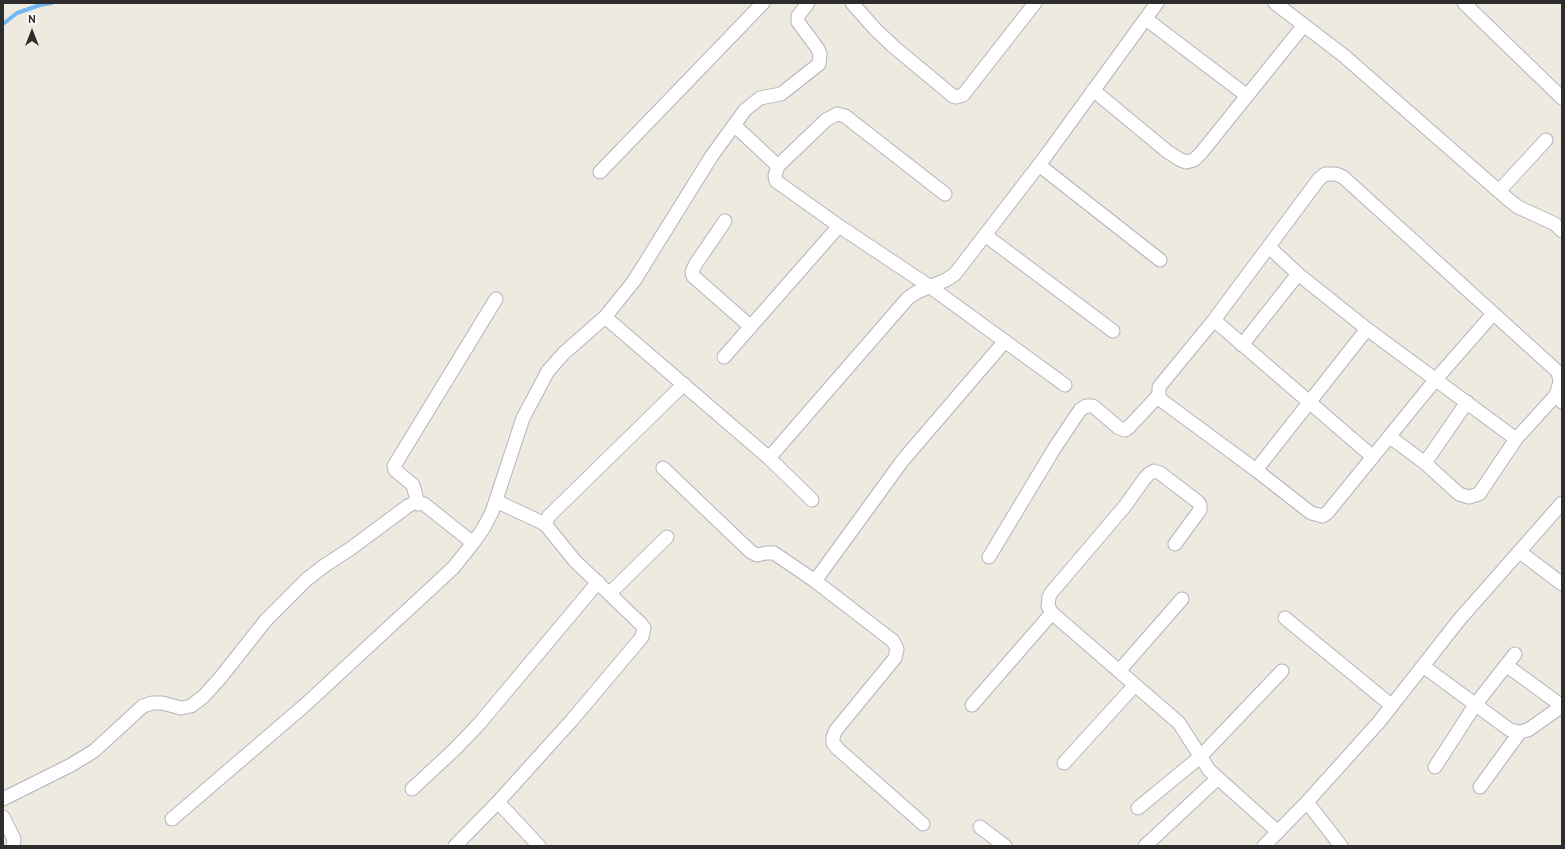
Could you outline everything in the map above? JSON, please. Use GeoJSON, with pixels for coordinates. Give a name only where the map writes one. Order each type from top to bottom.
{"type":"FeatureCollection","features":[{"type":"Feature","properties":{"kind":"street"},"geometry":{"type":"LineString","coordinates":[[600,172],[763,3]]}},
{"type":"Feature","properties":{"kind":"street"},"geometry":{"type":"LineString","coordinates":[[172,820],[304,705],[453,568],[473,543],[483,530],[496,500],[523,418],[548,371],[564,353],[605,316],[634,281],[711,157],[745,110],[756,100],[781,94],[819,64],[820,54],[818,49],[798,22],[798,16],[808,3]]}},
{"type":"Feature","properties":{"kind":"street"},"geometry":{"type":"LineString","coordinates":[[852,3],[875,29],[894,47],[956,97],[963,95],[1036,3]]}},
{"type":"Feature","properties":{"kind":"street"},"geometry":{"type":"LineString","coordinates":[[769,458],[908,298],[929,286],[946,280],[954,274],[1039,165],[1157,3]]}},
{"type":"Feature","properties":{"kind":"street"},"geometry":{"type":"LineString","coordinates":[[1275,3],[1343,55],[1518,207],[1554,224],[1562,230]]}},
{"type":"Feature","properties":{"kind":"street"},"geometry":{"type":"LineString","coordinates":[[1464,3],[1562,98]]}},
{"type":"Feature","properties":{"kind":"street"},"geometry":{"type":"LineString","coordinates":[[1146,19],[1246,95]]}},
{"type":"Feature","properties":{"kind":"street"},"geometry":{"type":"LineString","coordinates":[[1094,90],[1168,152],[1186,162],[1194,160],[1304,25]]}},
{"type":"Feature","properties":{"kind":"street"},"geometry":{"type":"LineString","coordinates":[[945,194],[844,116],[838,114],[826,120],[778,166],[775,176],[776,181],[839,226],[929,286],[1065,385]]}},
{"type":"Feature","properties":{"kind":"street"},"geometry":{"type":"LineString","coordinates":[[734,125],[778,166]]}},
{"type":"Feature","properties":{"kind":"street"},"geometry":{"type":"LineString","coordinates":[[1499,191],[1546,140]]}},
{"type":"Feature","properties":{"kind":"street"},"geometry":{"type":"LineString","coordinates":[[1039,165],[1160,260]]}},
{"type":"Feature","properties":{"kind":"street"},"geometry":{"type":"LineString","coordinates":[[1390,437],[1425,463],[1460,494],[1469,497],[1474,496],[1479,494],[1516,439],[1559,398],[1560,382],[1558,372],[1343,177],[1336,174],[1325,174],[1319,179],[1214,320],[1158,387],[1158,395],[1161,400],[1256,470],[1311,513],[1318,516],[1323,516],[1328,512],[1390,437],[1436,379],[1493,314]]}},
{"type":"Feature","properties":{"kind":"street"},"geometry":{"type":"LineString","coordinates":[[725,221],[695,265],[692,272],[695,279],[752,327]]}},
{"type":"Feature","properties":{"kind":"street"},"geometry":{"type":"LineString","coordinates":[[724,357],[752,327],[839,226]]}},
{"type":"Feature","properties":{"kind":"street"},"geometry":{"type":"LineString","coordinates":[[985,235],[1113,331]]}},
{"type":"Feature","properties":{"kind":"street"},"geometry":{"type":"LineString","coordinates":[[1268,247],[1298,274],[1367,329],[1516,439]]}},
{"type":"Feature","properties":{"kind":"street"},"geometry":{"type":"LineString","coordinates":[[1242,345],[1298,274]]}},
{"type":"Feature","properties":{"kind":"street"},"geometry":{"type":"LineString","coordinates":[[418,504],[413,485],[395,470],[394,466],[496,299]]}},
{"type":"Feature","properties":{"kind":"street"},"geometry":{"type":"LineString","coordinates":[[605,316],[769,458],[812,500]]}},
{"type":"Feature","properties":{"kind":"street"},"geometry":{"type":"LineString","coordinates":[[1214,320],[1373,457]]}},
{"type":"Feature","properties":{"kind":"street"},"geometry":{"type":"LineString","coordinates":[[1256,470],[1367,329]]}},
{"type":"Feature","properties":{"kind":"street"},"geometry":{"type":"LineString","coordinates":[[814,581],[903,460],[1005,342]]}},
{"type":"Feature","properties":{"kind":"street"},"geometry":{"type":"LineString","coordinates":[[545,524],[549,516],[684,384]]}},
{"type":"Feature","properties":{"kind":"street"},"geometry":{"type":"LineString","coordinates":[[988,557],[1054,449],[1080,410],[1086,406],[1093,406],[1119,428],[1125,430],[1129,428],[1158,395]]}},
{"type":"Feature","properties":{"kind":"street"},"geometry":{"type":"LineString","coordinates":[[1425,463],[1467,402]]}},
{"type":"Feature","properties":{"kind":"street"},"geometry":{"type":"LineString","coordinates":[[663,468],[751,552],[757,555],[774,553],[814,581],[893,641],[897,649],[895,658],[836,730],[833,737],[833,743],[923,824]]}},
{"type":"Feature","properties":{"kind":"street"},"geometry":{"type":"LineString","coordinates":[[1175,544],[1200,510],[1200,505],[1160,473],[1154,471],[1145,478],[1125,506],[1051,593],[1048,606],[1052,613],[1179,723],[1209,770],[1278,832]]}},
{"type":"Feature","properties":{"kind":"street"},"geometry":{"type":"LineString","coordinates":[[455,846],[498,802],[572,720],[642,637],[644,628],[642,624],[575,560],[545,524],[496,500]]}},
{"type":"Feature","properties":{"kind":"street"},"geometry":{"type":"LineString","coordinates":[[3,799],[71,765],[94,751],[143,706],[152,703],[162,703],[181,708],[191,706],[204,696],[266,620],[306,580],[408,506],[414,503],[424,504],[473,543]]}},
{"type":"Feature","properties":{"kind":"street"},"geometry":{"type":"LineString","coordinates":[[1264,846],[1307,802],[1379,722],[1459,620],[1562,503]]}},
{"type":"Feature","properties":{"kind":"street"},"geometry":{"type":"LineString","coordinates":[[610,593],[667,537]]}},
{"type":"Feature","properties":{"kind":"street"},"geometry":{"type":"LineString","coordinates":[[1520,552],[1562,584]]}},
{"type":"Feature","properties":{"kind":"street"},"geometry":{"type":"LineString","coordinates":[[412,789],[455,749],[479,724],[598,582]]}},
{"type":"Feature","properties":{"kind":"street"},"geometry":{"type":"LineString","coordinates":[[1119,672],[1182,599]]}},
{"type":"Feature","properties":{"kind":"street"},"geometry":{"type":"LineString","coordinates":[[972,705],[1052,613]]}},
{"type":"Feature","properties":{"kind":"street"},"geometry":{"type":"LineString","coordinates":[[1285,618],[1391,705]]}},
{"type":"Feature","properties":{"kind":"street"},"geometry":{"type":"LineString","coordinates":[[1435,767],[1475,705],[1515,654]]}},
{"type":"Feature","properties":{"kind":"street"},"geometry":{"type":"LineString","coordinates":[[1423,666],[1510,730],[1520,732],[1528,730],[1562,706],[1506,665]]}},
{"type":"Feature","properties":{"kind":"street"},"geometry":{"type":"LineString","coordinates":[[1138,808],[1200,757],[1282,671]]}},
{"type":"Feature","properties":{"kind":"street"},"geometry":{"type":"LineString","coordinates":[[1064,763],[1135,685]]}},
{"type":"Feature","properties":{"kind":"street"},"geometry":{"type":"LineString","coordinates":[[1480,787],[1520,732]]}},
{"type":"Feature","properties":{"kind":"street"},"geometry":{"type":"LineString","coordinates":[[1145,846],[1218,778]]}},
{"type":"Feature","properties":{"kind":"street"},"geometry":{"type":"LineString","coordinates":[[498,802],[539,846]]}},
{"type":"Feature","properties":{"kind":"street"},"geometry":{"type":"LineString","coordinates":[[1307,802],[1341,846]]}},
{"type":"Feature","properties":{"kind":"street"},"geometry":{"type":"LineString","coordinates":[[3,817],[14,839],[13,846]]}},
{"type":"Feature","properties":{"kind":"street"},"geometry":{"type":"LineString","coordinates":[[980,827],[1005,846]]}},
{"type":"Feature","properties":{"kind":"waterway"},"geometry":{"type":"LineString","coordinates":[[3,24],[17,13],[40,5],[52,3]]}}]}
